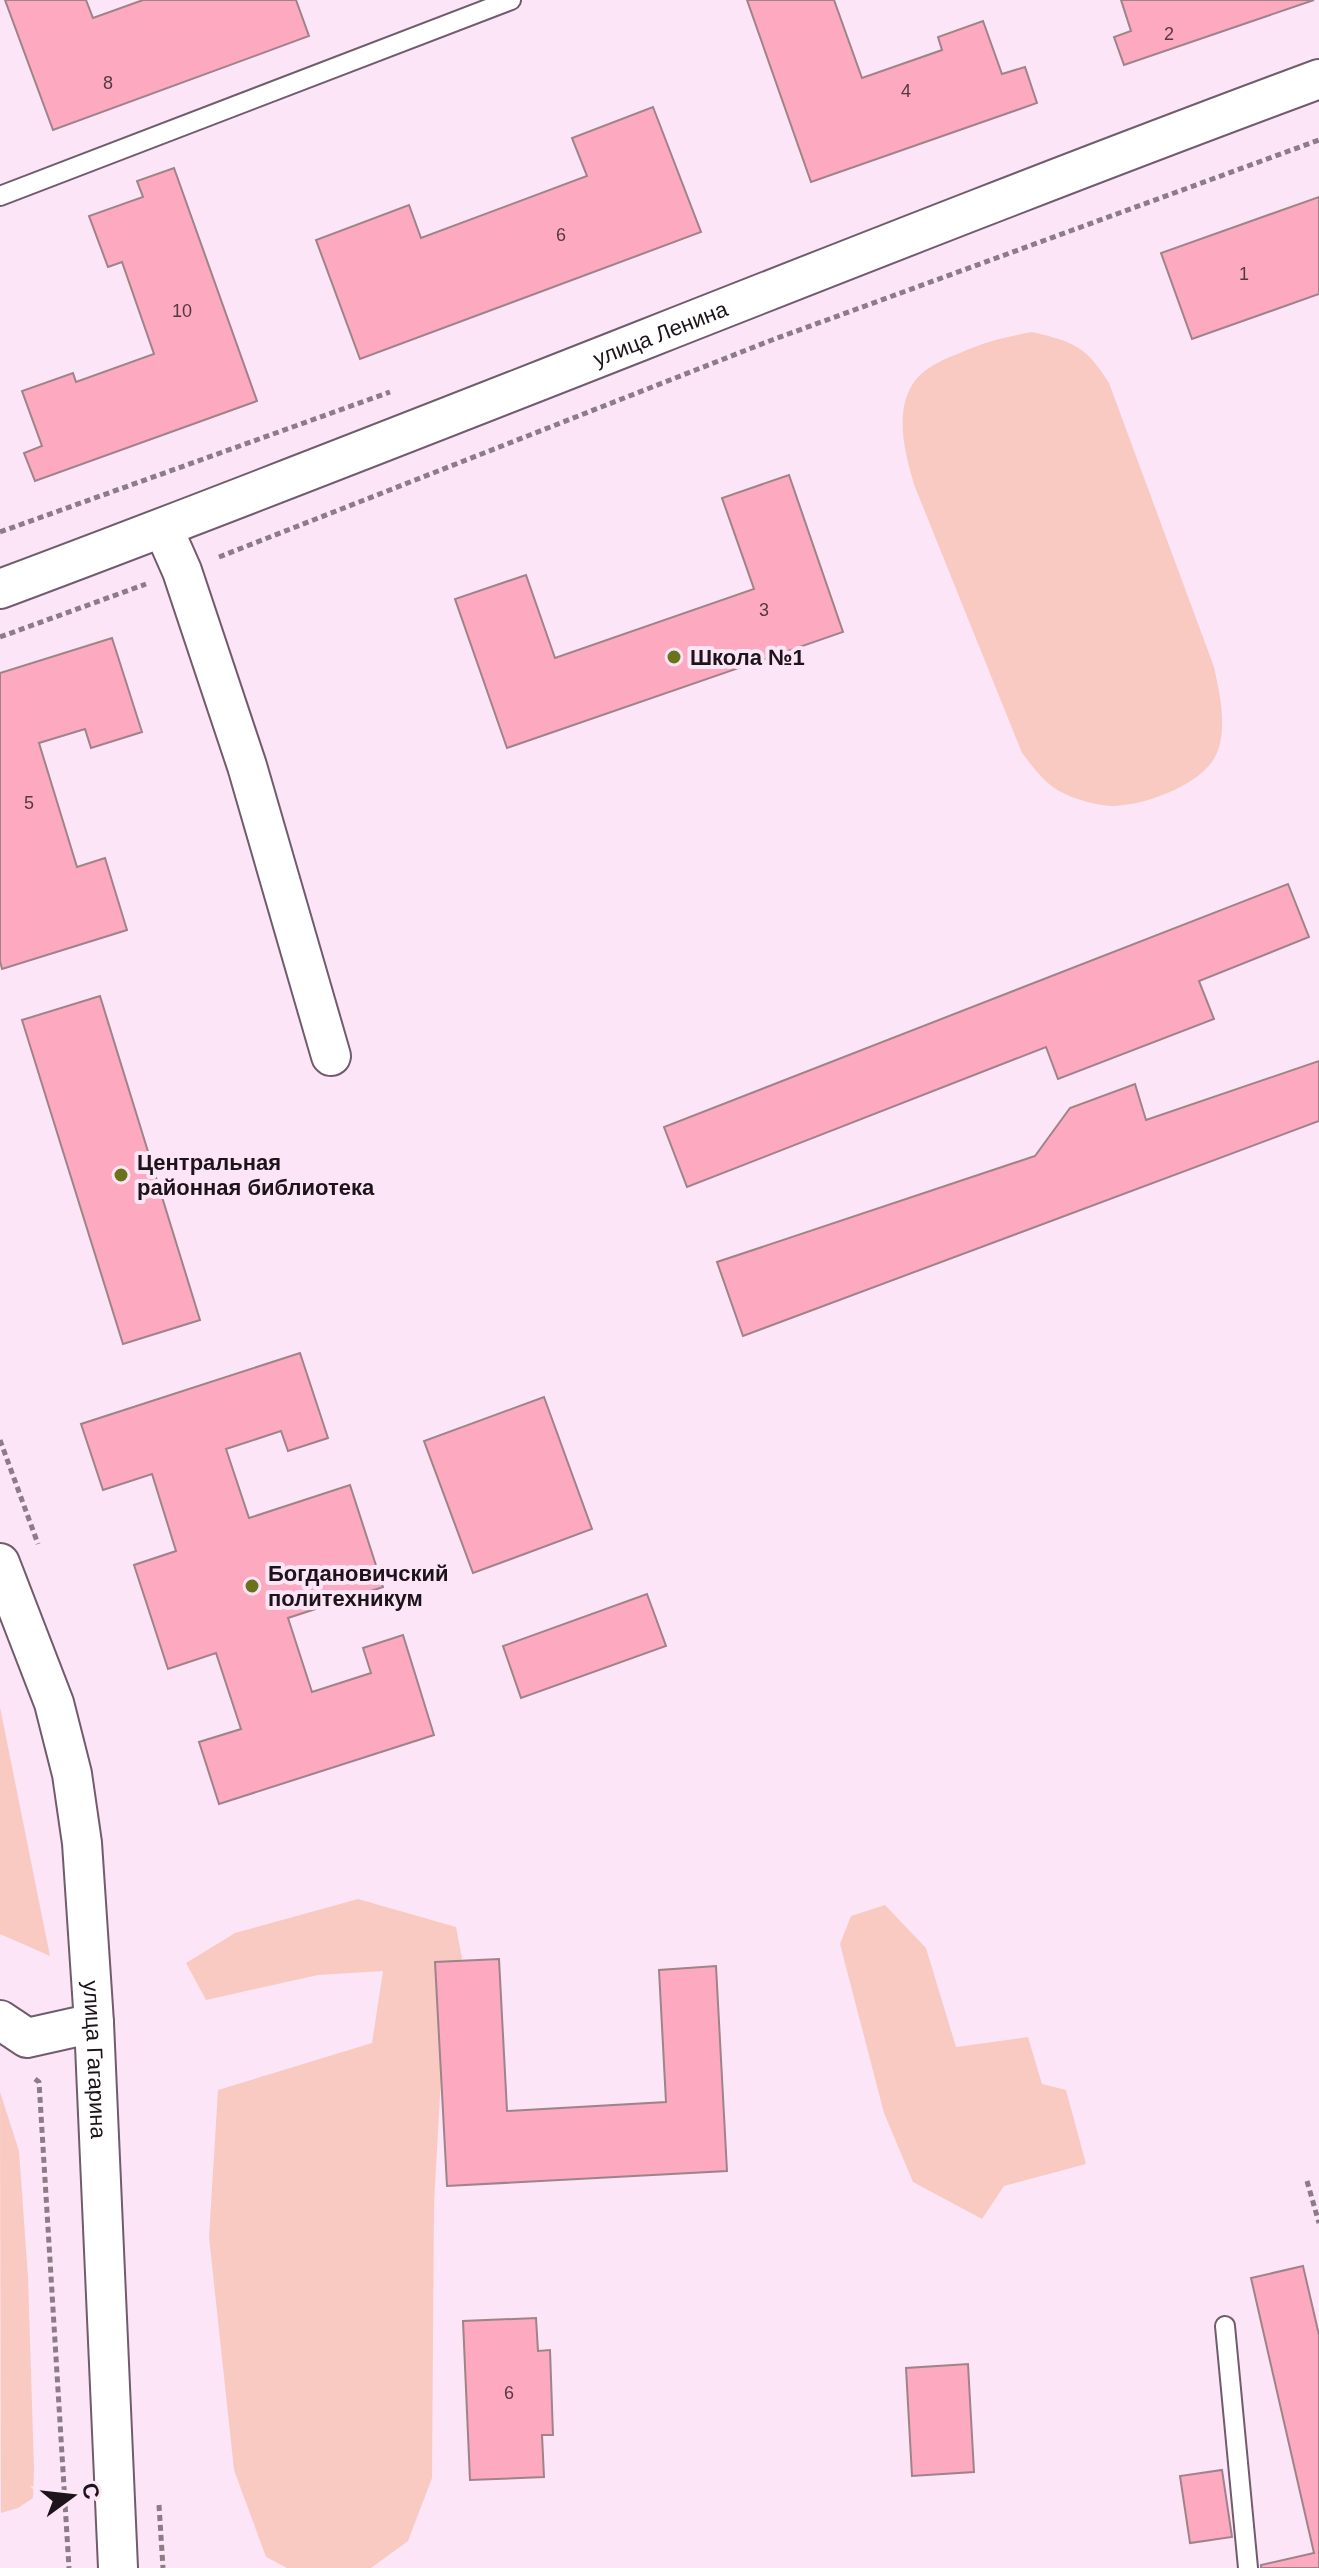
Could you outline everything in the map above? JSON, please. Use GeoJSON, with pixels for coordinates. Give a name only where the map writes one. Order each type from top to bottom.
{"type":"FeatureCollection","features":[{"type":"Feature","properties":{"kind":"street","name":"улица Ленина"},"geometry":{"type":"LineString","coordinates":[[0,589],[774,290],[1091,163],[1319,79]]}},
{"type":"Feature","properties":{"kind":"street"},"geometry":{"type":"LineString","coordinates":[[163,528],[182,571],[247,766],[331,1056]]}},
{"type":"Feature","properties":{"kind":"street","name":"улица Гагарина"},"geometry":{"type":"LineString","coordinates":[[0,1563],[54,1703],[72,1774],[82,1843],[94,2023],[118,2568]]}},
{"type":"Feature","properties":{"kind":"street"},"geometry":{"type":"LineString","coordinates":[[0,2020],[27,2038],[94,2023]]}},
{"type":"Feature","properties":{"kind":"lane"},"geometry":{"type":"LineString","coordinates":[[0,196],[511,0]]}},
{"type":"Feature","properties":{"kind":"lane"},"geometry":{"type":"LineString","coordinates":[[1225,2326],[1248,2568]]}},
{"type":"Feature","properties":{"kind":"path"},"geometry":{"type":"LineString","coordinates":[[0,637],[182,571],[772,340],[1319,140]]}},
{"type":"Feature","properties":{"kind":"path"},"geometry":{"type":"LineString","coordinates":[[26,2073],[39,2082],[69,2568]]}},
{"type":"Feature","properties":{"kind":"path"},"geometry":{"type":"LineString","coordinates":[[1307,2181],[1319,2223]]}},
{"type":"Feature","properties":{"kind":"shaded area"},"geometry":{"type":"Polygon","coordinates":[[[1032,332],[1078,347],[1109,383],[1214,667],[1222,728],[1218,752],[1212,762],[1181,787],[1126,805],[1108,806],[1066,795],[1044,780],[1022,753],[915,487],[908,461],[903,417],[909,390],[917,378],[937,363],[969,349],[1032,332]]]}},
{"type":"Feature","properties":{"kind":"shaded area"},"geometry":{"type":"Polygon","coordinates":[[[0,1707],[50,1956],[0,1934],[0,1707]]]}},
{"type":"Feature","properties":{"kind":"shaded area"},"geometry":{"type":"Polygon","coordinates":[[[358,1899],[456,1927],[462,1958],[446,1989],[434,2203],[432,2478],[408,2541],[371,2568],[287,2568],[266,2557],[234,2470],[209,2237],[218,2090],[372,2043],[383,1971],[318,1975],[206,2000],[186,1963],[235,1933],[358,1899]]]}},
{"type":"Feature","properties":{"kind":"shaded area"},"geometry":{"type":"Polygon","coordinates":[[[885,1905],[926,1948],[956,2047],[1028,2037],[1042,2084],[1066,2090],[1086,2164],[1004,2186],[982,2219],[913,2182],[884,2113],[840,1944],[851,1916],[885,1905]]]}},
{"type":"Feature","properties":{"kind":"shaded area"},"geometry":{"type":"Polygon","coordinates":[[[0,2092],[19,2151],[28,2277],[34,2468],[33,2498],[18,2508],[1,2513],[0,2092]]]}},
{"type":"Feature","properties":{"kind":"building"},"geometry":{"type":"Polygon","coordinates":[[[5,0],[86,0],[93,18],[143,0],[296,0],[309,36],[53,130],[5,0]]]}},
{"type":"Feature","properties":{"kind":"building"},"geometry":{"type":"Polygon","coordinates":[[[747,0],[834,0],[862,78],[942,50],[938,37],[983,21],[1002,74],[1025,67],[1037,103],[811,182],[747,0]]]}},
{"type":"Feature","properties":{"kind":"building"},"geometry":{"type":"Polygon","coordinates":[[[1121,0],[1314,0],[1124,65],[1114,37],[1131,31],[1121,0]]]}},
{"type":"Feature","properties":{"kind":"building"},"geometry":{"type":"Polygon","coordinates":[[[653,107],[701,232],[360,359],[316,240],[409,205],[421,238],[587,176],[572,138],[653,107]]]}},
{"type":"Feature","properties":{"kind":"building"},"geometry":{"type":"Polygon","coordinates":[[[174,168],[257,401],[35,481],[24,453],[42,446],[22,391],[73,373],[76,382],[154,354],[122,262],[108,267],[89,216],[143,197],[137,181],[174,168]]]}},
{"type":"Feature","properties":{"kind":"building"},"geometry":{"type":"Polygon","coordinates":[[[1319,197],[1319,294],[1192,339],[1161,253],[1319,197]]]}},
{"type":"Feature","properties":{"kind":"building"},"geometry":{"type":"Polygon","coordinates":[[[789,475],[843,632],[507,748],[455,599],[526,575],[555,658],[754,589],[722,498],[789,475]]]}},
{"type":"Feature","properties":{"kind":"building"},"geometry":{"type":"Polygon","coordinates":[[[112,638],[142,732],[91,748],[85,729],[39,743],[77,867],[105,858],[127,930],[2,969],[0,673],[112,638]]]}},
{"type":"Feature","properties":{"kind":"building"},"geometry":{"type":"Polygon","coordinates":[[[1288,884],[1309,937],[1199,981],[1214,1019],[1058,1079],[1046,1047],[687,1187],[664,1127],[1288,884]]]}},
{"type":"Feature","properties":{"kind":"building"},"geometry":{"type":"Polygon","coordinates":[[[100,996],[200,1320],[123,1344],[22,1020],[100,996]]]}},
{"type":"Feature","properties":{"kind":"building"},"geometry":{"type":"Polygon","coordinates":[[[1319,1061],[1319,1121],[743,1336],[717,1262],[1035,1156],[1070,1108],[1135,1084],[1146,1120],[1319,1061]]]}},
{"type":"Feature","properties":{"kind":"building"},"geometry":{"type":"Polygon","coordinates":[[[300,1353],[328,1438],[288,1451],[281,1431],[226,1449],[249,1518],[350,1485],[383,1587],[288,1618],[312,1692],[371,1673],[363,1648],[403,1635],[434,1735],[219,1804],[199,1742],[241,1729],[216,1653],[168,1669],[134,1565],[176,1551],[152,1474],[103,1490],[81,1424],[300,1353]]]}},
{"type":"Feature","properties":{"kind":"building"},"geometry":{"type":"Polygon","coordinates":[[[544,1397],[592,1529],[473,1573],[424,1441],[544,1397]]]}},
{"type":"Feature","properties":{"kind":"building"},"geometry":{"type":"Polygon","coordinates":[[[647,1594],[666,1646],[521,1698],[503,1646],[647,1594]]]}},
{"type":"Feature","properties":{"kind":"building"},"geometry":{"type":"Polygon","coordinates":[[[499,1959],[507,2111],[666,2102],[659,1970],[716,1966],[727,2171],[447,2186],[435,1962],[499,1959]]]}},
{"type":"Feature","properties":{"kind":"building"},"geometry":{"type":"Polygon","coordinates":[[[1303,2266],[1319,2335],[1319,2568],[1261,2568],[1261,2565],[1314,2553],[1251,2278],[1303,2266]]]}},
{"type":"Feature","properties":{"kind":"building"},"geometry":{"type":"Polygon","coordinates":[[[536,2318],[538,2351],[550,2350],[553,2435],[542,2435],[544,2477],[470,2480],[463,2321],[536,2318]]]}},
{"type":"Feature","properties":{"kind":"building"},"geometry":{"type":"Polygon","coordinates":[[[968,2364],[974,2472],[912,2476],[906,2368],[968,2364]]]}},
{"type":"Feature","properties":{"kind":"building"},"geometry":{"type":"Polygon","coordinates":[[[1222,2470],[1232,2537],[1190,2543],[1180,2476],[1222,2470]]]}},
{"type":"Feature","properties":{"kind":"place","name":"Школа №1"},"geometry":{"type":"Point","coordinates":[674,657]}},
{"type":"Feature","properties":{"kind":"place","name":"Центральная районная библиотека"},"geometry":{"type":"Point","coordinates":[121,1175]}},
{"type":"Feature","properties":{"kind":"place","name":"Богдановичский политехникум"},"geometry":{"type":"Point","coordinates":[252,1586]}}]}
